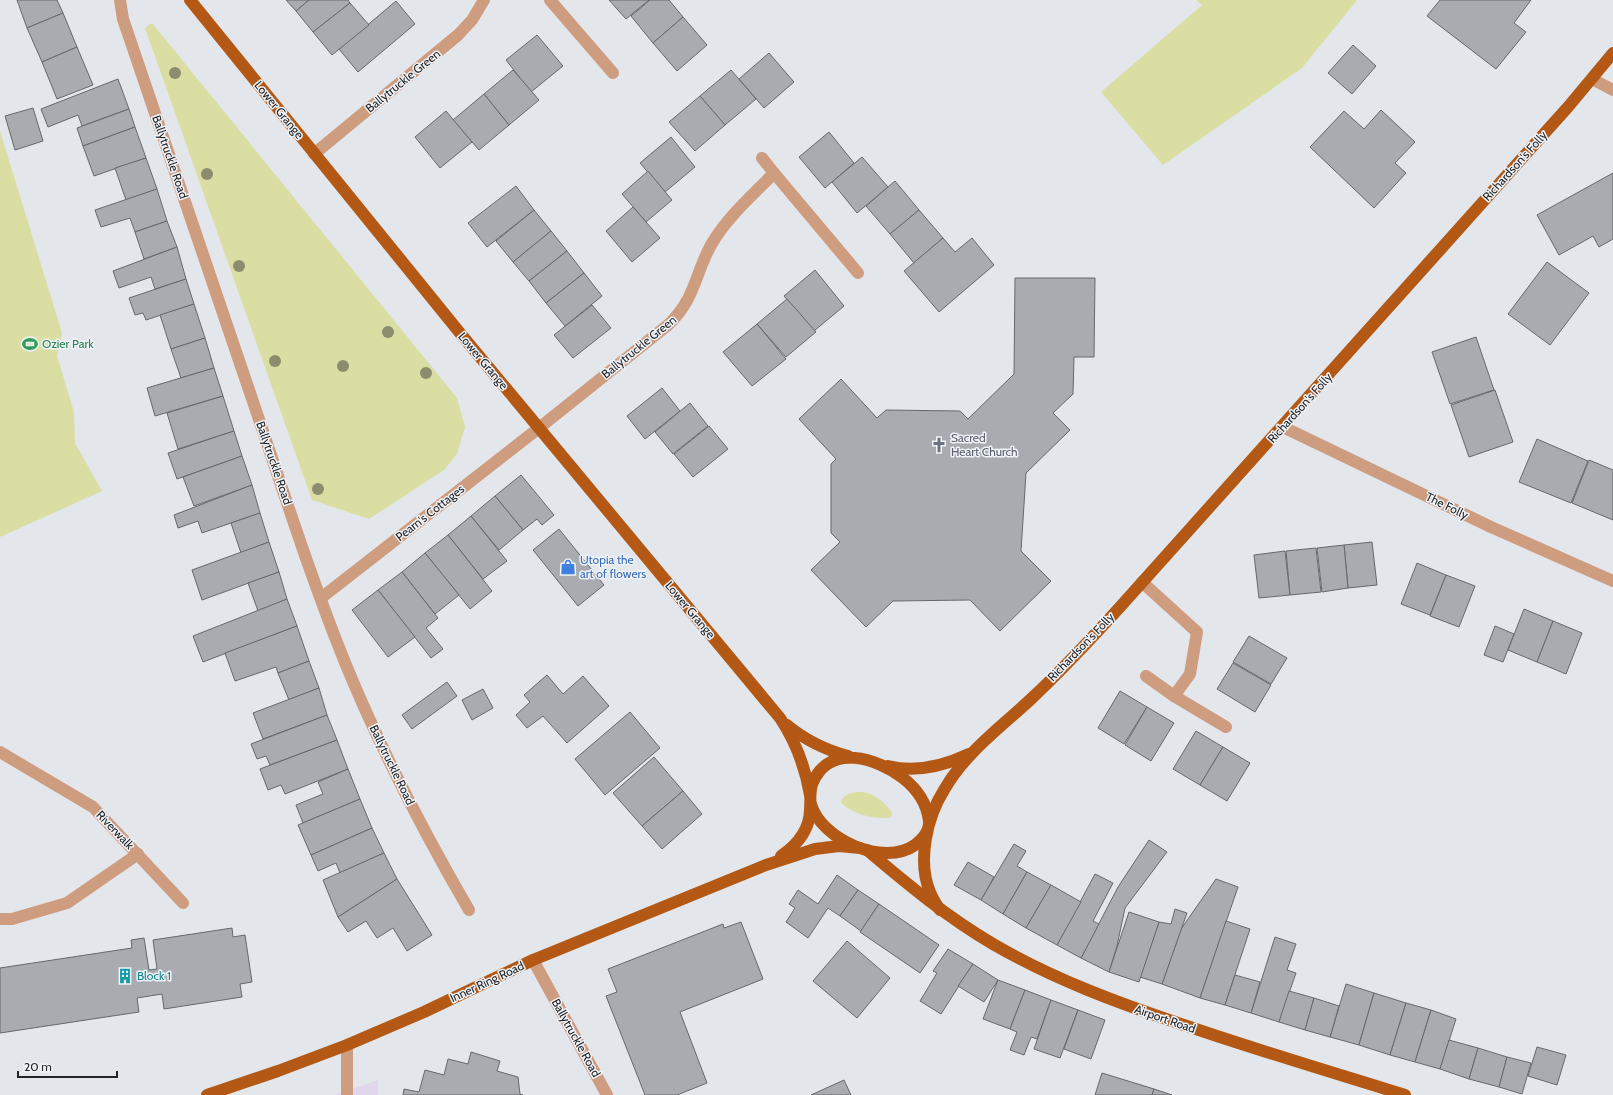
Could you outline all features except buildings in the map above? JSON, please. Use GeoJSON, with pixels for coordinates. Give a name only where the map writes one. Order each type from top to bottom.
{"type":"FeatureCollection","features":[{"type":"Feature","properties":{"kind":"main road","name":"Lower Grange"},"geometry":{"type":"LineString","coordinates":[[190,0],[314,154],[539,428],[780,718]]}},
{"type":"Feature","properties":{"kind":"main road","name":"Richardson's Folly"},"geometry":{"type":"LineString","coordinates":[[974,752],[1058,672],[1106,622],[1283,427],[1592,79],[1613,53]]}},
{"type":"Feature","properties":{"kind":"main road"},"geometry":{"type":"LineString","coordinates":[[780,718],[801,735],[822,747],[882,765],[906,769],[928,768],[951,762],[974,752]]}},
{"type":"Feature","properties":{"kind":"main road"},"geometry":{"type":"LineString","coordinates":[[780,718],[799,752],[806,773],[814,812],[825,826],[838,837],[863,849]]}},
{"type":"Feature","properties":{"kind":"main road"},"geometry":{"type":"LineString","coordinates":[[766,865],[815,849],[838,846],[891,854],[905,851],[922,839],[926,834],[943,791],[953,776],[974,752]]}},
{"type":"Feature","properties":{"kind":"main road"},"geometry":{"type":"LineString","coordinates":[[766,865],[786,852],[800,838],[810,818],[810,798],[813,780],[824,766],[838,760],[852,757]]}},
{"type":"Feature","properties":{"kind":"main road"},"geometry":{"type":"LineString","coordinates":[[882,765],[904,780],[916,792],[926,806],[929,825],[925,848],[925,875],[930,893],[940,910]]}},
{"type":"Feature","properties":{"kind":"main road","name":"Airport Road"},"geometry":{"type":"LineString","coordinates":[[863,849],[940,910],[993,944],[1056,977],[1121,1004],[1229,1041],[1405,1095]]}},
{"type":"Feature","properties":{"kind":"main road","name":"Inner Ring Road"},"geometry":{"type":"LineString","coordinates":[[207,1095],[278,1071],[347,1045],[418,1014],[533,960],[766,865]]}},
{"type":"Feature","properties":{"kind":"street","name":"Ballytruckle Road"},"geometry":{"type":"LineString","coordinates":[[120,0],[126,26],[321,598],[346,664],[380,741],[422,826],[469,910]]}},
{"type":"Feature","properties":{"kind":"street","name":"Ballytruckle Green"},"geometry":{"type":"LineString","coordinates":[[314,154],[458,35],[472,20],[484,0]]}},
{"type":"Feature","properties":{"kind":"street"},"geometry":{"type":"LineString","coordinates":[[550,0],[613,73]]}},
{"type":"Feature","properties":{"kind":"street"},"geometry":{"type":"LineString","coordinates":[[1592,79],[1613,90]]}},
{"type":"Feature","properties":{"kind":"street"},"geometry":{"type":"LineString","coordinates":[[762,158],[858,273]]}},
{"type":"Feature","properties":{"kind":"street","name":"Ballytruckle Green"},"geometry":{"type":"LineString","coordinates":[[539,428],[680,314],[689,300],[705,258],[718,235],[727,223],[774,173]]}},
{"type":"Feature","properties":{"kind":"street","name":"The Folly"},"geometry":{"type":"LineString","coordinates":[[1283,427],[1491,527],[1613,581]]}},
{"type":"Feature","properties":{"kind":"street","name":"Pearn's Cottages"},"geometry":{"type":"LineString","coordinates":[[321,598],[539,428]]}},
{"type":"Feature","properties":{"kind":"street"},"geometry":{"type":"LineString","coordinates":[[1142,582],[1197,632],[1190,674],[1174,696]]}},
{"type":"Feature","properties":{"kind":"street"},"geometry":{"type":"LineString","coordinates":[[1146,676],[1174,696],[1226,727]]}},
{"type":"Feature","properties":{"kind":"street","name":"Riverwalk"},"geometry":{"type":"LineString","coordinates":[[0,752],[93,807],[138,854],[67,903],[12,919],[0,919]]}},
{"type":"Feature","properties":{"kind":"street"},"geometry":{"type":"LineString","coordinates":[[138,854],[183,903]]}},
{"type":"Feature","properties":{"kind":"street","name":"Ballytruckle Road"},"geometry":{"type":"LineString","coordinates":[[533,960],[607,1095]]}},
{"type":"Feature","properties":{"kind":"street"},"geometry":{"type":"LineString","coordinates":[[347,1045],[347,1095]]}},
{"type":"Feature","properties":{"kind":"shaded area"},"geometry":{"type":"Polygon","coordinates":[[[378,1080],[378,1095],[335,1095],[378,1080]]]}},
{"type":"Feature","properties":{"kind":"green space"},"geometry":{"type":"Polygon","coordinates":[[[1196,0],[1357,0],[1302,68],[1163,165],[1101,92],[1202,5],[1196,0]]]}},
{"type":"Feature","properties":{"kind":"green space"},"geometry":{"type":"Polygon","coordinates":[[[152,23],[457,398],[465,427],[457,454],[444,470],[369,519],[312,500],[145,28],[152,23]]]}},
{"type":"Feature","properties":{"kind":"green space","name":"Ozier Park"},"geometry":{"type":"Polygon","coordinates":[[[0,131],[62,333],[57,356],[74,412],[75,443],[102,491],[0,537],[0,131]]]}},
{"type":"Feature","properties":{"kind":"green space"},"geometry":{"type":"Polygon","coordinates":[[[862,792],[871,794],[882,801],[891,811],[891,817],[878,818],[857,813],[850,810],[841,802],[846,795],[862,792]]]}},
{"type":"Feature","properties":{"kind":"place","name":"Ozier Park"},"geometry":{"type":"Point","coordinates":[30,344]}},
{"type":"Feature","properties":{"kind":"place","name":"Sacred Heart Church"},"geometry":{"type":"Point","coordinates":[939,445]}},
{"type":"Feature","properties":{"kind":"place","name":"Utopia the art of flowers"},"geometry":{"type":"Point","coordinates":[568,567]}},
{"type":"Feature","properties":{"kind":"place","name":"Block 1"},"geometry":{"type":"Point","coordinates":[125,976]}}]}
